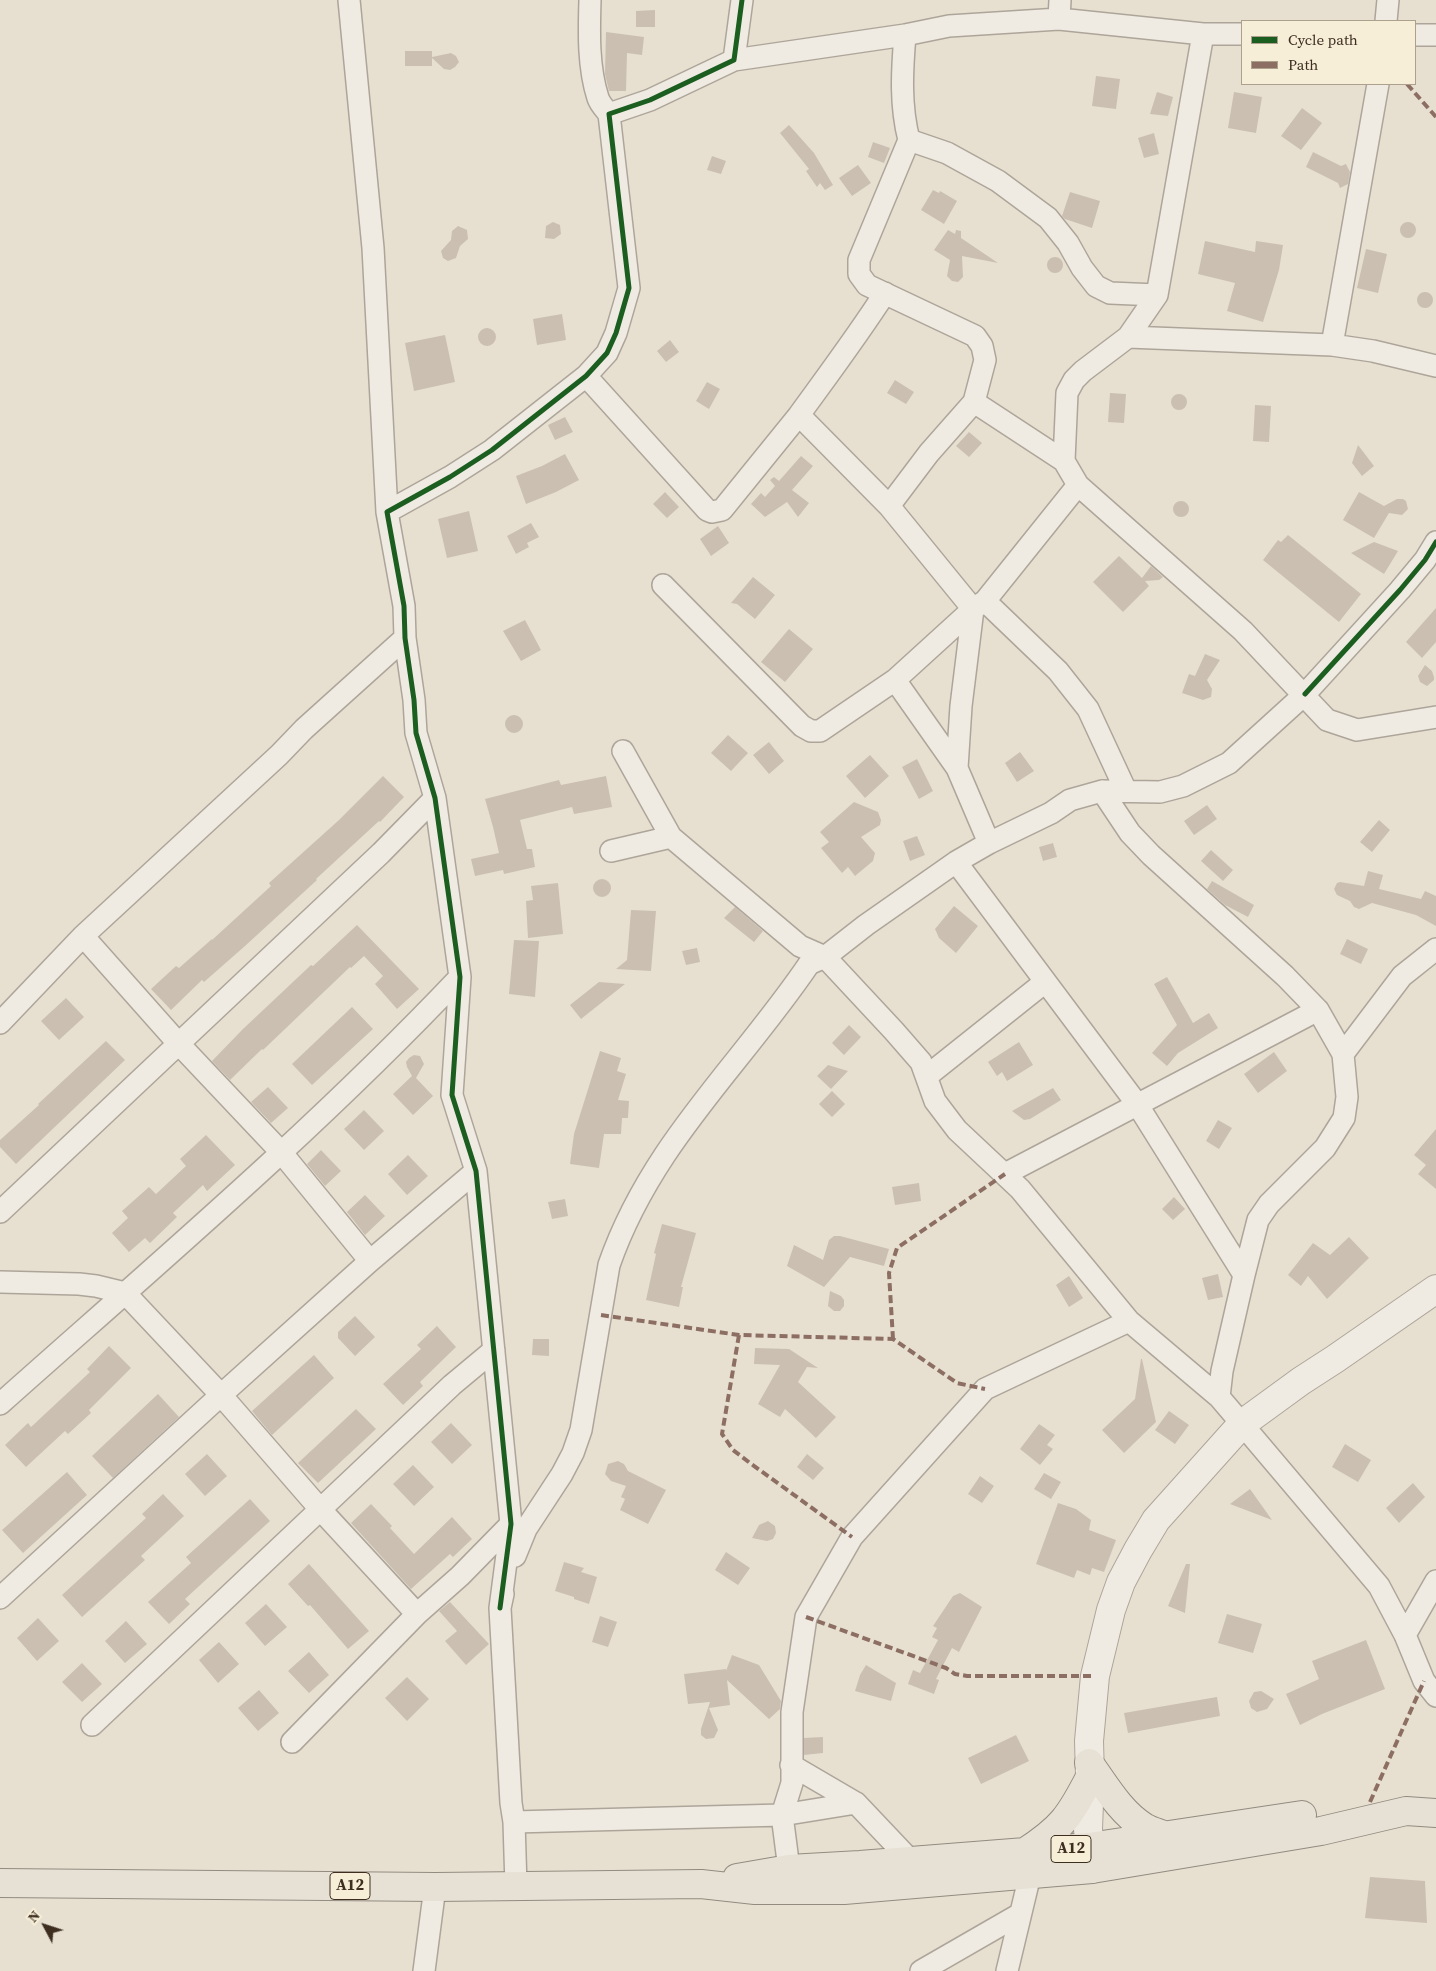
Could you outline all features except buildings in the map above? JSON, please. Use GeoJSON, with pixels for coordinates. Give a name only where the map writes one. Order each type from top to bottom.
{"type":"FeatureCollection","features":[{"type":"Feature","properties":{"kind":"main road"},"geometry":{"type":"LineString","coordinates":[[1027,1864],[1069,1815],[1090,1770],[1125,1810],[1144,1827],[1166,1836]]}},
{"type":"Feature","properties":{"kind":"main road","name":"A12"},"geometry":{"type":"LineString","coordinates":[[1091,1858],[1166,1836],[1392,1799],[1411,1798],[1436,1813]]}},
{"type":"Feature","properties":{"kind":"main road","name":"A12"},"geometry":{"type":"LineString","coordinates":[[0,1883],[435,1887],[701,1884],[755,1890],[835,1890],[1027,1864],[1321,1831],[1406,1811],[1436,1813]]}},
{"type":"Feature","properties":{"kind":"main road","name":"A12"},"geometry":{"type":"LineString","coordinates":[[701,1884],[789,1869],[910,1860],[1027,1864]]}},
{"type":"Feature","properties":{"kind":"street"},"geometry":{"type":"LineString","coordinates":[[349,0],[373,248],[387,512],[404,606],[416,733],[435,798],[460,977],[452,1095],[476,1171],[511,1524],[500,1608],[511,1803],[514,1822],[516,1886]]}},
{"type":"Feature","properties":{"kind":"street"},"geometry":{"type":"LineString","coordinates":[[387,512],[450,477],[492,450],[586,376],[607,353],[616,333],[629,288],[609,114],[599,99],[592,69],[588,32],[590,0]]}},
{"type":"Feature","properties":{"kind":"street"},"geometry":{"type":"LineString","coordinates":[[734,60],[742,0]]}},
{"type":"Feature","properties":{"kind":"street"},"geometry":{"type":"LineString","coordinates":[[1386,20],[1388,0]]}},
{"type":"Feature","properties":{"kind":"street"},"geometry":{"type":"LineString","coordinates":[[609,114],[650,100],[734,60],[1059,10],[1203,34],[1241,34]]}},
{"type":"Feature","properties":{"kind":"street"},"geometry":{"type":"LineString","coordinates":[[1064,461],[1067,392],[1074,380],[1083,371],[1128,337],[1157,296],[1203,34]]}},
{"type":"Feature","properties":{"kind":"street"},"geometry":{"type":"LineString","coordinates":[[889,506],[929,453],[974,402],[985,360],[982,346],[975,336],[867,285],[859,274],[859,260],[909,140],[904,121],[902,75],[905,35]]}},
{"type":"Feature","properties":{"kind":"street"},"geometry":{"type":"LineString","coordinates":[[1416,35],[1436,35]]}},
{"type":"Feature","properties":{"kind":"street"},"geometry":{"type":"LineString","coordinates":[[1332,345],[1378,85]]}},
{"type":"Feature","properties":{"kind":"street"},"geometry":{"type":"LineString","coordinates":[[909,140],[948,153],[998,181],[1048,218],[1068,242],[1082,268],[1096,286],[1110,293],[1157,296]]}},
{"type":"Feature","properties":{"kind":"street"},"geometry":{"type":"LineString","coordinates":[[586,376],[707,510],[712,512],[722,510],[800,415],[833,367],[852,344],[885,293]]}},
{"type":"Feature","properties":{"kind":"street"},"geometry":{"type":"LineString","coordinates":[[1128,337],[1332,345],[1373,351],[1436,366]]}},
{"type":"Feature","properties":{"kind":"street"},"geometry":{"type":"LineString","coordinates":[[974,402],[1064,461],[1078,485],[1243,631],[1305,694],[1327,720],[1357,730],[1436,717]]}},
{"type":"Feature","properties":{"kind":"street"},"geometry":{"type":"LineString","coordinates":[[800,415],[889,506],[979,605],[1058,671],[1088,709],[1126,792]]}},
{"type":"Feature","properties":{"kind":"street"},"geometry":{"type":"LineString","coordinates":[[664,585],[802,726],[810,732],[820,731],[895,680],[979,605],[1078,485]]}},
{"type":"Feature","properties":{"kind":"street"},"geometry":{"type":"LineString","coordinates":[[500,1608],[506,1577],[526,1529],[562,1474],[573,1453],[581,1430],[609,1265],[615,1246],[646,1183],[695,1110],[809,964],[825,957],[866,925],[956,862],[989,843],[1051,813],[1070,800],[1102,790],[1160,792],[1183,786],[1229,763],[1305,694],[1400,590],[1425,560],[1436,542]]}},
{"type":"Feature","properties":{"kind":"street"},"geometry":{"type":"LineString","coordinates":[[957,768],[961,706],[979,605]]}},
{"type":"Feature","properties":{"kind":"street"},"geometry":{"type":"LineString","coordinates":[[0,1023],[83,936],[279,755],[304,729],[406,638]]}},
{"type":"Feature","properties":{"kind":"street"},"geometry":{"type":"LineString","coordinates":[[895,680],[957,768],[989,843]]}},
{"type":"Feature","properties":{"kind":"street"},"geometry":{"type":"LineString","coordinates":[[623,751],[671,837],[800,946],[825,957],[921,1062],[935,1101],[957,1130],[1020,1189],[1129,1321],[1220,1397],[1378,1586],[1405,1635],[1424,1681],[1436,1696]]}},
{"type":"Feature","properties":{"kind":"street"},"geometry":{"type":"LineString","coordinates":[[1102,790],[1130,833],[1151,855],[1285,976],[1318,1010],[1343,1054],[1347,1097],[1344,1118],[1325,1148],[1269,1204],[1258,1220],[1222,1371],[1220,1397]]}},
{"type":"Feature","properties":{"kind":"street"},"geometry":{"type":"LineString","coordinates":[[0,1212],[381,853],[435,798]]}},
{"type":"Feature","properties":{"kind":"street"},"geometry":{"type":"LineString","coordinates":[[611,851],[671,837]]}},
{"type":"Feature","properties":{"kind":"street"},"geometry":{"type":"LineString","coordinates":[[956,862],[1137,1104],[1244,1275]]}},
{"type":"Feature","properties":{"kind":"street"},"geometry":{"type":"LineString","coordinates":[[83,936],[178,1043],[280,1152],[370,1260]]}},
{"type":"Feature","properties":{"kind":"street"},"geometry":{"type":"LineString","coordinates":[[1343,1054],[1402,976],[1436,949]]}},
{"type":"Feature","properties":{"kind":"street"},"geometry":{"type":"LineString","coordinates":[[0,1404],[126,1293],[280,1152],[412,1028],[460,977]]}},
{"type":"Feature","properties":{"kind":"street"},"geometry":{"type":"LineString","coordinates":[[927,1076],[1045,982]]}},
{"type":"Feature","properties":{"kind":"street"},"geometry":{"type":"LineString","coordinates":[[1005,1174],[1318,1010]]}},
{"type":"Feature","properties":{"kind":"street"},"geometry":{"type":"LineString","coordinates":[[0,1598],[370,1260],[476,1171]]}},
{"type":"Feature","properties":{"kind":"street"},"geometry":{"type":"LineString","coordinates":[[0,1282],[79,1284],[126,1293],[221,1395],[320,1509],[417,1614]]}},
{"type":"Feature","properties":{"kind":"street"},"geometry":{"type":"LineString","coordinates":[[1091,1858],[1088,1829],[1089,1741],[1095,1676],[1111,1610],[1121,1582],[1156,1520],[1242,1424],[1301,1381],[1436,1289]]}},
{"type":"Feature","properties":{"kind":"street"},"geometry":{"type":"LineString","coordinates":[[789,1869],[782,1815],[792,1783],[792,1712],[806,1617],[852,1537],[984,1389],[1129,1321]]}},
{"type":"Feature","properties":{"kind":"street"},"geometry":{"type":"LineString","coordinates":[[92,1726],[452,1385],[494,1350]]}},
{"type":"Feature","properties":{"kind":"street"},"geometry":{"type":"LineString","coordinates":[[292,1742],[417,1614],[460,1576],[511,1524]]}},
{"type":"Feature","properties":{"kind":"street"},"geometry":{"type":"LineString","coordinates":[[1405,1635],[1436,1582]]}},
{"type":"Feature","properties":{"kind":"street"},"geometry":{"type":"LineString","coordinates":[[791,1765],[856,1803],[910,1860]]}},
{"type":"Feature","properties":{"kind":"street"},"geometry":{"type":"LineString","coordinates":[[514,1822],[782,1815],[856,1803]]}},
{"type":"Feature","properties":{"kind":"street"},"geometry":{"type":"LineString","coordinates":[[1007,1971],[1020,1914],[1027,1864]]}},
{"type":"Feature","properties":{"kind":"street"},"geometry":{"type":"LineString","coordinates":[[424,1971],[435,1887]]}},
{"type":"Feature","properties":{"kind":"street"},"geometry":{"type":"LineString","coordinates":[[921,1971],[1020,1914]]}},
{"type":"Feature","properties":{"kind":"marked path"},"geometry":{"type":"LineString","coordinates":[[1408,85],[1436,117]]}},
{"type":"Feature","properties":{"kind":"marked path"},"geometry":{"type":"LineString","coordinates":[[893,1339],[889,1273],[897,1248],[1005,1174]]}},
{"type":"Feature","properties":{"kind":"marked path"},"geometry":{"type":"LineString","coordinates":[[601,1315],[739,1335],[893,1339],[957,1383],[985,1389]]}},
{"type":"Feature","properties":{"kind":"marked path"},"geometry":{"type":"LineString","coordinates":[[739,1335],[722,1434],[733,1450],[852,1537]]}},
{"type":"Feature","properties":{"kind":"marked path"},"geometry":{"type":"LineString","coordinates":[[806,1617],[946,1668],[955,1674],[967,1676],[1095,1676]]}},
{"type":"Feature","properties":{"kind":"marked path"},"geometry":{"type":"LineString","coordinates":[[1370,1802],[1424,1681]]}},
{"type":"Feature","properties":{"kind":"cycle path"},"geometry":{"type":"LineString","coordinates":[[500,1608],[511,1524],[476,1171],[452,1095],[460,977],[435,798],[416,733],[414,700],[405,638],[404,606],[387,512],[450,477],[492,450],[586,376],[607,353],[616,333],[629,288],[609,114],[650,100],[734,60],[742,0]]}},
{"type":"Feature","properties":{"kind":"cycle path"},"geometry":{"type":"LineString","coordinates":[[1305,694],[1400,590],[1425,560],[1436,542]]}}]}
